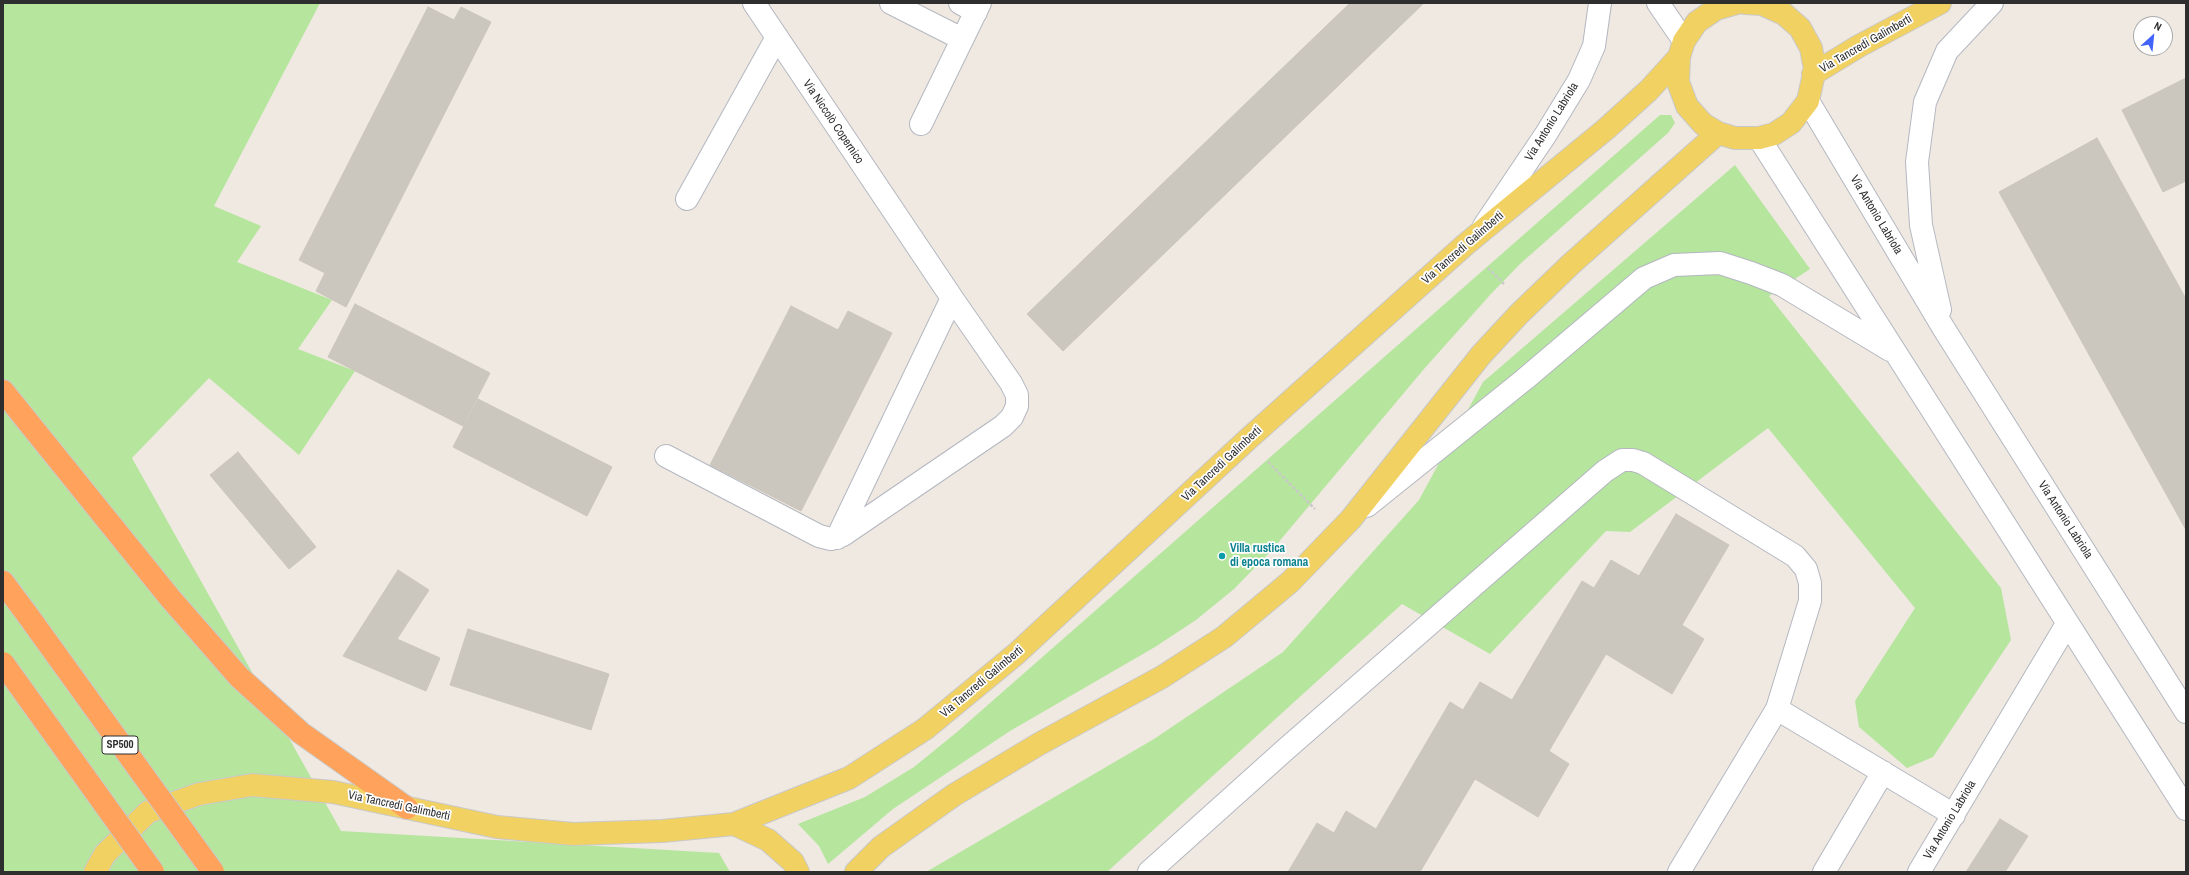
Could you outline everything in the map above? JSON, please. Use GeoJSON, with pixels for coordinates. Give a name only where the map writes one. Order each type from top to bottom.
{"type":"FeatureCollection","features":[{"type":"Feature","properties":{"kind":"highway"},"geometry":{"type":"LineString","coordinates":[[3,392],[170,598],[239,677],[300,733],[407,808]]}},
{"type":"Feature","properties":{"kind":"highway","name":"SP500"},"geometry":{"type":"LineString","coordinates":[[3,582],[213,872]]}},
{"type":"Feature","properties":{"kind":"highway"},"geometry":{"type":"LineString","coordinates":[[3,663],[153,872]]}},
{"type":"Feature","properties":{"kind":"main road","name":"Via Tancredi Galimberti"},"geometry":{"type":"LineString","coordinates":[[94,872],[105,854],[148,812],[199,794],[252,785],[333,792],[497,827],[573,834],[662,831],[734,824],[849,778],[925,729],[1016,654],[1247,440],[1480,231],[1606,129],[1649,90],[1681,49],[1698,22],[1716,9],[1737,3]]}},
{"type":"Feature","properties":{"kind":"main road"},"geometry":{"type":"LineString","coordinates":[[1681,49],[1678,82],[1687,106],[1703,124],[1718,134],[1735,138],[1759,138],[1774,134],[1791,123],[1808,101],[1815,69],[1811,48],[1800,28],[1784,14],[1758,3]]}},
{"type":"Feature","properties":{"kind":"main road","name":"Via Tancredi Galimberti"},"geometry":{"type":"LineString","coordinates":[[1814,74],[1859,46],[1940,3]]}},
{"type":"Feature","properties":{"kind":"main road"},"geometry":{"type":"LineString","coordinates":[[856,872],[881,847],[954,796],[1039,744],[1162,678],[1224,637],[1290,582],[1351,519],[1481,355],[1519,314],[1571,264],[1718,134]]}},
{"type":"Feature","properties":{"kind":"main road"},"geometry":{"type":"LineString","coordinates":[[734,824],[768,840],[793,862],[798,872]]}},
{"type":"Feature","properties":{"kind":"street","name":"Via Niccolò Copernico"},"geometry":{"type":"LineString","coordinates":[[754,3],[890,207],[1011,383],[1017,395],[1017,406],[1012,417],[1003,426],[837,538]]}},
{"type":"Feature","properties":{"kind":"street"},"geometry":{"type":"LineString","coordinates":[[891,3],[962,39]]}},
{"type":"Feature","properties":{"kind":"street","name":"Via Antonio Labriola"},"geometry":{"type":"LineString","coordinates":[[1480,231],[1546,134],[1579,80],[1594,46],[1600,3]]}},
{"type":"Feature","properties":{"kind":"street"},"geometry":{"type":"LineString","coordinates":[[1658,3],[1681,49]]}},
{"type":"Feature","properties":{"kind":"street","name":"Via Antonio Labriola"},"geometry":{"type":"LineString","coordinates":[[1944,329],[1921,225],[1917,162],[1925,102],[1947,51],[1992,3]]}},
{"type":"Feature","properties":{"kind":"street"},"geometry":{"type":"LineString","coordinates":[[921,124],[962,39],[972,6]]}},
{"type":"Feature","properties":{"kind":"street"},"geometry":{"type":"LineString","coordinates":[[687,199],[777,37]]}},
{"type":"Feature","properties":{"kind":"street","name":"Via Antonio Labriola"},"geometry":{"type":"LineString","coordinates":[[1808,101],[1944,329],[2186,712]]}},
{"type":"Feature","properties":{"kind":"street"},"geometry":{"type":"LineString","coordinates":[[1759,138],[2186,809]]}},
{"type":"Feature","properties":{"kind":"street"},"geometry":{"type":"LineString","coordinates":[[1351,519],[1525,379],[1644,278],[1674,265],[1720,263],[1782,285],[1895,353]]}},
{"type":"Feature","properties":{"kind":"street"},"geometry":{"type":"LineString","coordinates":[[666,456],[819,536],[830,539],[837,538],[952,298]]}},
{"type":"Feature","properties":{"kind":"street"},"geometry":{"type":"LineString","coordinates":[[1149,872],[1298,739],[1605,471],[1622,460],[1632,460],[1643,463],[1795,556],[1806,569],[1810,583],[1810,601],[1776,709],[1679,872]]}},
{"type":"Feature","properties":{"kind":"street","name":"Via Antonio Labriola"},"geometry":{"type":"LineString","coordinates":[[1919,872],[2067,624]]}},
{"type":"Feature","properties":{"kind":"street"},"geometry":{"type":"LineString","coordinates":[[1776,709],[1954,815]]}},
{"type":"Feature","properties":{"kind":"street"},"geometry":{"type":"LineString","coordinates":[[1824,872],[1883,772]]}},
{"type":"Feature","properties":{"kind":"path"},"geometry":{"type":"LineString","coordinates":[[1488,268],[1504,284]]}},
{"type":"Feature","properties":{"kind":"path"},"geometry":{"type":"LineString","coordinates":[[1268,461],[1315,509]]}},
{"type":"Feature","properties":{"kind":"green space"},"geometry":{"type":"Polygon","coordinates":[[[3,3],[320,3],[214,206],[261,226],[237,262],[332,300],[298,349],[355,371],[299,455],[209,378],[132,458],[341,831],[719,853],[730,872],[3,872],[3,3]]]}},
{"type":"Feature","properties":{"kind":"green space"},"geometry":{"type":"Polygon","coordinates":[[[1660,115],[1671,115],[1675,123],[1668,133],[1520,264],[1490,295],[1424,369],[1272,550],[1234,589],[1196,620],[1155,647],[1010,731],[893,809],[828,864],[819,846],[798,824],[865,797],[914,767],[957,732],[1660,115]]]}},
{"type":"Feature","properties":{"kind":"green space"},"geometry":{"type":"Polygon","coordinates":[[[1735,165],[1810,269],[1769,296],[2001,588],[2011,640],[1933,757],[1907,768],[1859,727],[1855,701],[1915,608],[1768,428],[1630,532],[1606,531],[1490,654],[1402,604],[1107,872],[926,872],[1154,739],[1283,652],[1419,500],[1483,382],[1735,165]]]}},
{"type":"Feature","properties":{"kind":"building"},"geometry":{"type":"Polygon","coordinates":[[[1350,3],[1424,3],[1063,351],[1027,314],[1350,3]]]}},
{"type":"Feature","properties":{"kind":"building"},"geometry":{"type":"Polygon","coordinates":[[[428,7],[454,20],[461,7],[491,22],[346,307],[316,291],[325,273],[299,260],[428,7]]]}},
{"type":"Feature","properties":{"kind":"building"},"geometry":{"type":"Polygon","coordinates":[[[2186,78],[2186,181],[2163,192],[2122,110],[2186,78]]]}},
{"type":"Feature","properties":{"kind":"building"},"geometry":{"type":"Polygon","coordinates":[[[2097,138],[2186,299],[2186,530],[1999,192],[2097,138]]]}},
{"type":"Feature","properties":{"kind":"building"},"geometry":{"type":"Polygon","coordinates":[[[355,304],[490,373],[463,426],[328,357],[355,304]]]}},
{"type":"Feature","properties":{"kind":"building"},"geometry":{"type":"Polygon","coordinates":[[[791,306],[838,330],[848,311],[892,333],[801,511],[710,465],[791,306]]]}},
{"type":"Feature","properties":{"kind":"building"},"geometry":{"type":"Polygon","coordinates":[[[478,399],[612,467],[587,516],[453,447],[478,399]]]}},
{"type":"Feature","properties":{"kind":"building"},"geometry":{"type":"Polygon","coordinates":[[[238,452],[316,547],[289,569],[210,475],[238,452]]]}},
{"type":"Feature","properties":{"kind":"building"},"geometry":{"type":"Polygon","coordinates":[[[1676,514],[1729,545],[1682,625],[1704,639],[1672,694],[1606,654],[1549,751],[1569,764],[1538,817],[1475,779],[1420,872],[1288,872],[1317,823],[1334,833],[1346,811],[1376,829],[1450,702],[1463,710],[1480,682],[1512,700],[1582,581],[1594,588],[1611,560],[1639,576],[1676,514]]]}},
{"type":"Feature","properties":{"kind":"building"},"geometry":{"type":"Polygon","coordinates":[[[398,570],[429,590],[397,639],[440,658],[426,691],[343,656],[398,570]]]}},
{"type":"Feature","properties":{"kind":"building"},"geometry":{"type":"Polygon","coordinates":[[[468,629],[609,674],[591,730],[450,685],[468,629]]]}},
{"type":"Feature","properties":{"kind":"building"},"geometry":{"type":"Polygon","coordinates":[[[2000,819],[2028,836],[2005,872],[1966,872],[2000,819]]]}},
{"type":"Feature","properties":{"kind":"place","name":"Villa rustica di epoca romana"},"geometry":{"type":"Point","coordinates":[1222,556]}}]}
